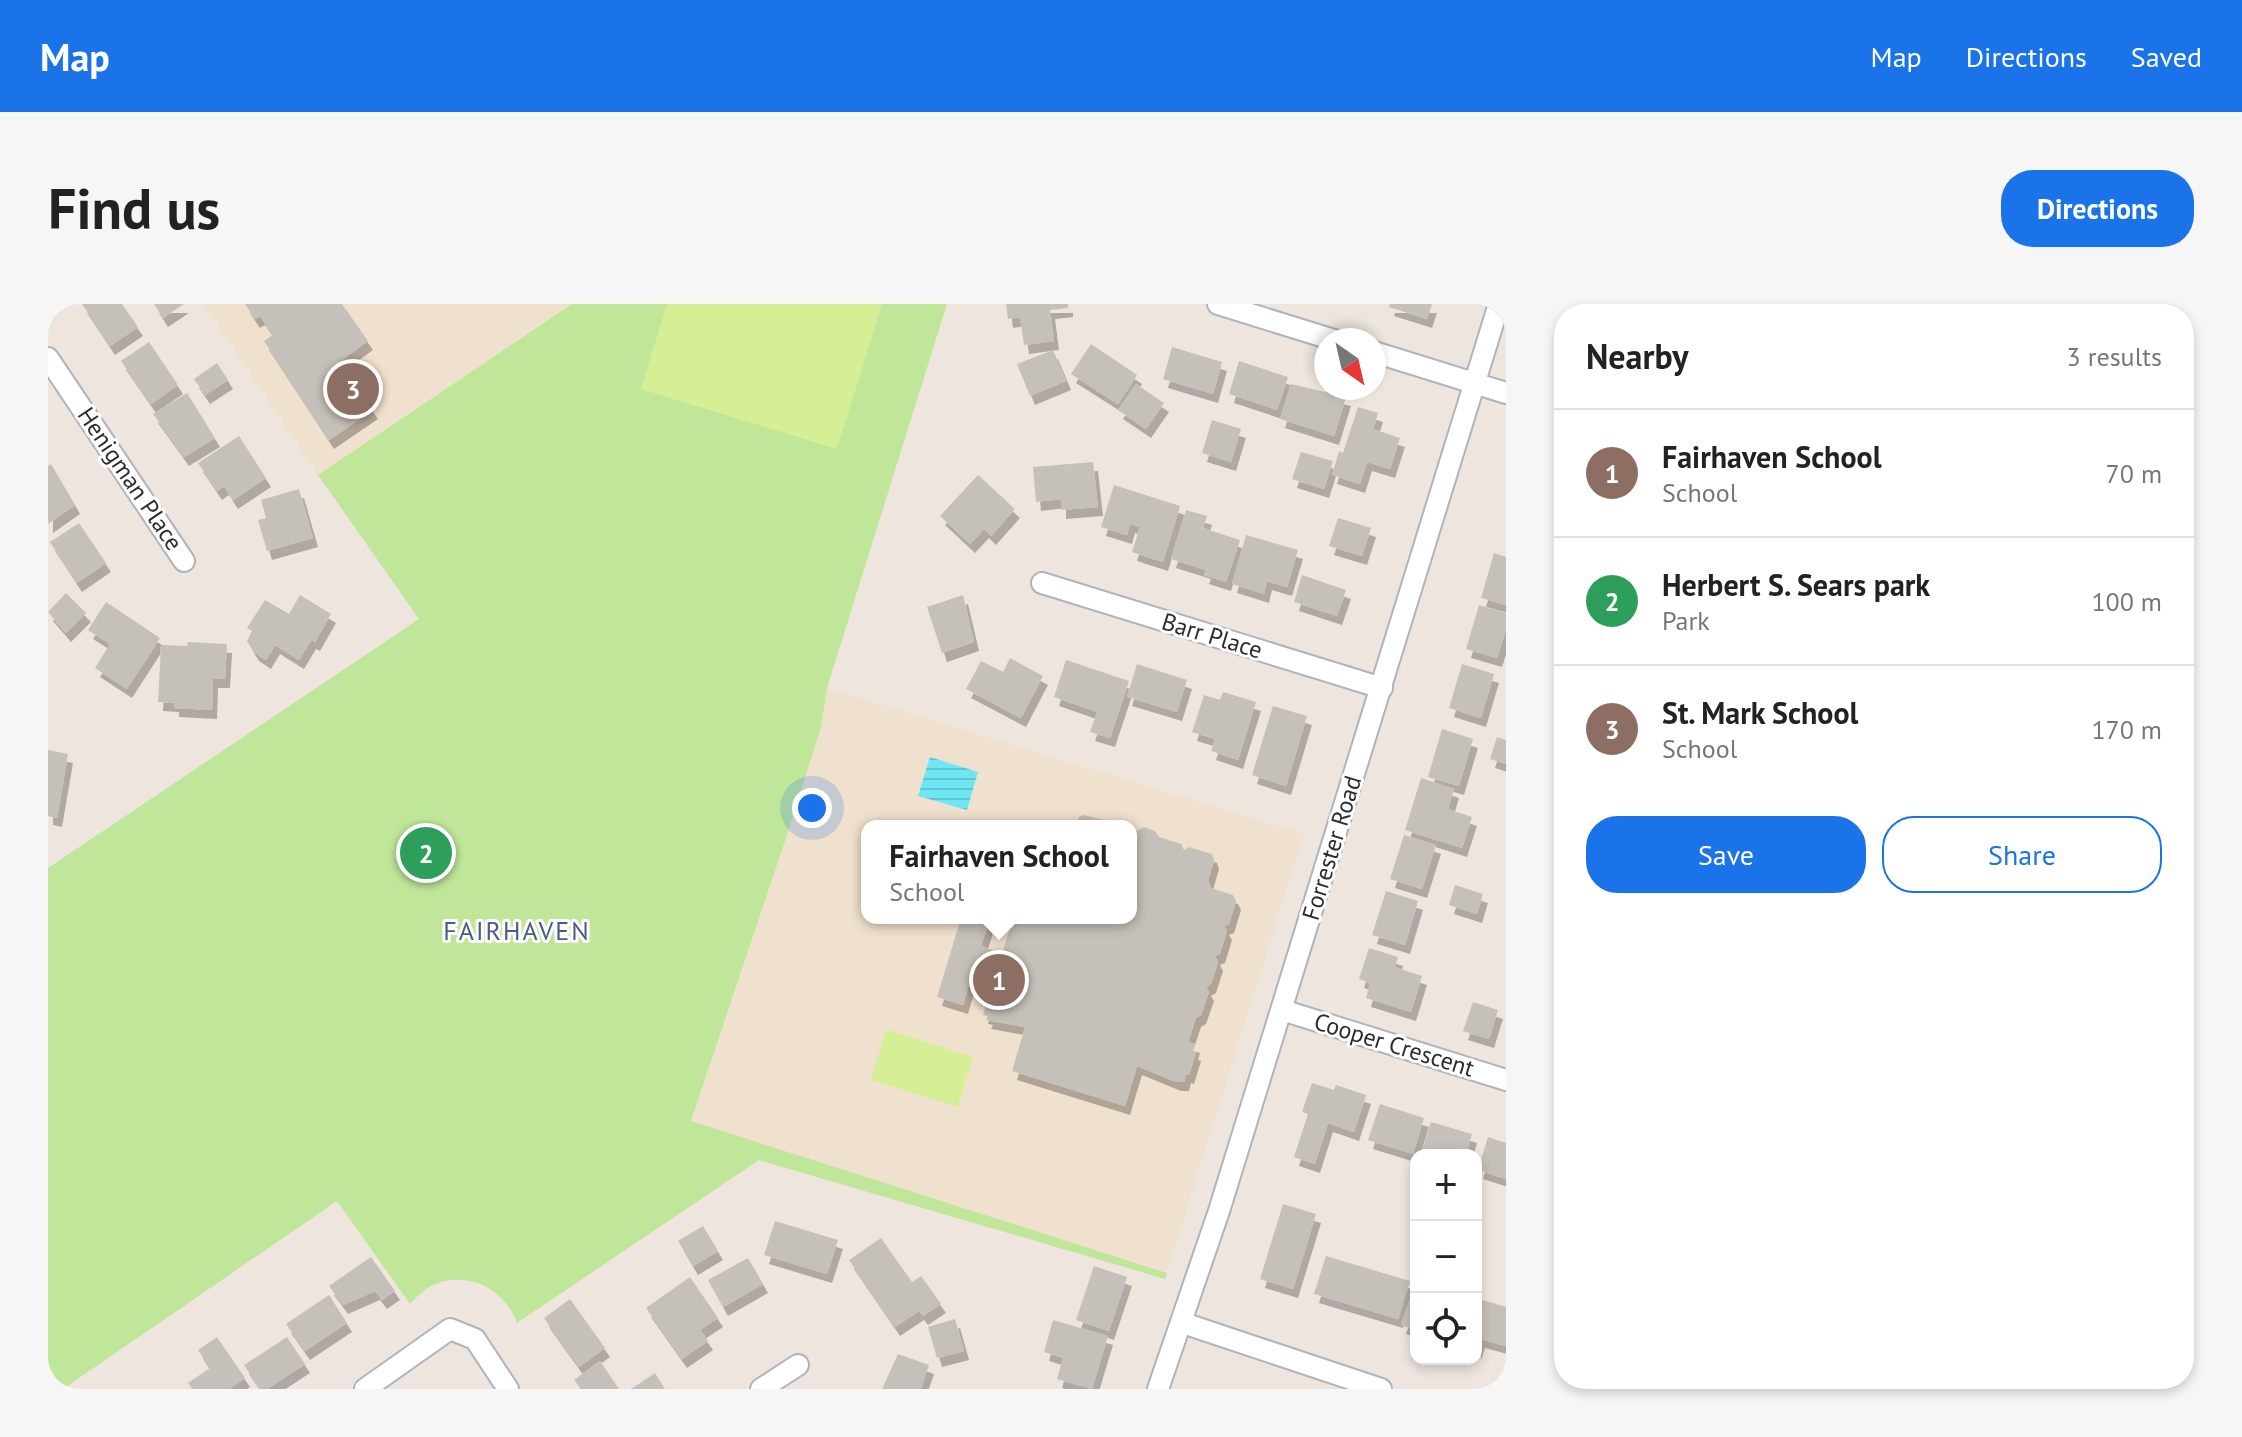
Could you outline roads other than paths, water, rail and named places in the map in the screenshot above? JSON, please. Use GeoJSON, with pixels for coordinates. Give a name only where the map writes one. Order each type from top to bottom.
{"type":"FeatureCollection","features":[{"type":"Feature","properties":{"kind":"street"},"geometry":{"type":"LineString","coordinates":[[1218,304],[1314,334]]}},
{"type":"Feature","properties":{"kind":"street","name":"Forrester Road"},"geometry":{"type":"LineString","coordinates":[[1158,1389],[1183,1323],[1282,1010],[1499,304]]}},
{"type":"Feature","properties":{"kind":"street"},"geometry":{"type":"LineString","coordinates":[[1386,356],[1506,393]]}},
{"type":"Feature","properties":{"kind":"street","name":"Henigman Place"},"geometry":{"type":"LineString","coordinates":[[48,358],[184,561]]}},
{"type":"Feature","properties":{"kind":"street","name":"Barr Place"},"geometry":{"type":"LineString","coordinates":[[1042,583],[1382,688]]}},
{"type":"Feature","properties":{"kind":"street","name":"Cooper Crescent"},"geometry":{"type":"LineString","coordinates":[[1282,1010],[1506,1080]]}},
{"type":"Feature","properties":{"kind":"street"},"geometry":{"type":"LineString","coordinates":[[1183,1323],[1381,1389]]}},
{"type":"Feature","properties":{"kind":"street"},"geometry":{"type":"LineString","coordinates":[[365,1389],[450,1329],[475,1339],[508,1389]]}},
{"type":"Feature","properties":{"kind":"street"},"geometry":{"type":"LineString","coordinates":[[761,1389],[798,1365]]}},
{"type":"Feature","properties":{"kind":"water"},"geometry":{"type":"Polygon","coordinates":[[[930,757],[978,772],[967,810],[918,796],[930,757]]]}},
{"type":"Feature","properties":{"kind":"place","name":"St. Mark School"},"geometry":{"type":"Point","coordinates":[353,389]}},
{"type":"Feature","properties":{"kind":"place","name":"Herbert S. Sears park"},"geometry":{"type":"Point","coordinates":[426,853]}},
{"type":"Feature","properties":{"kind":"place","name":"Fairhaven School"},"geometry":{"type":"Point","coordinates":[999,980]}},
{"type":"Feature","properties":{"kind":"district","name":"FAIRHAVEN"},"geometry":{"type":"Point","coordinates":[517,931]}}]}
